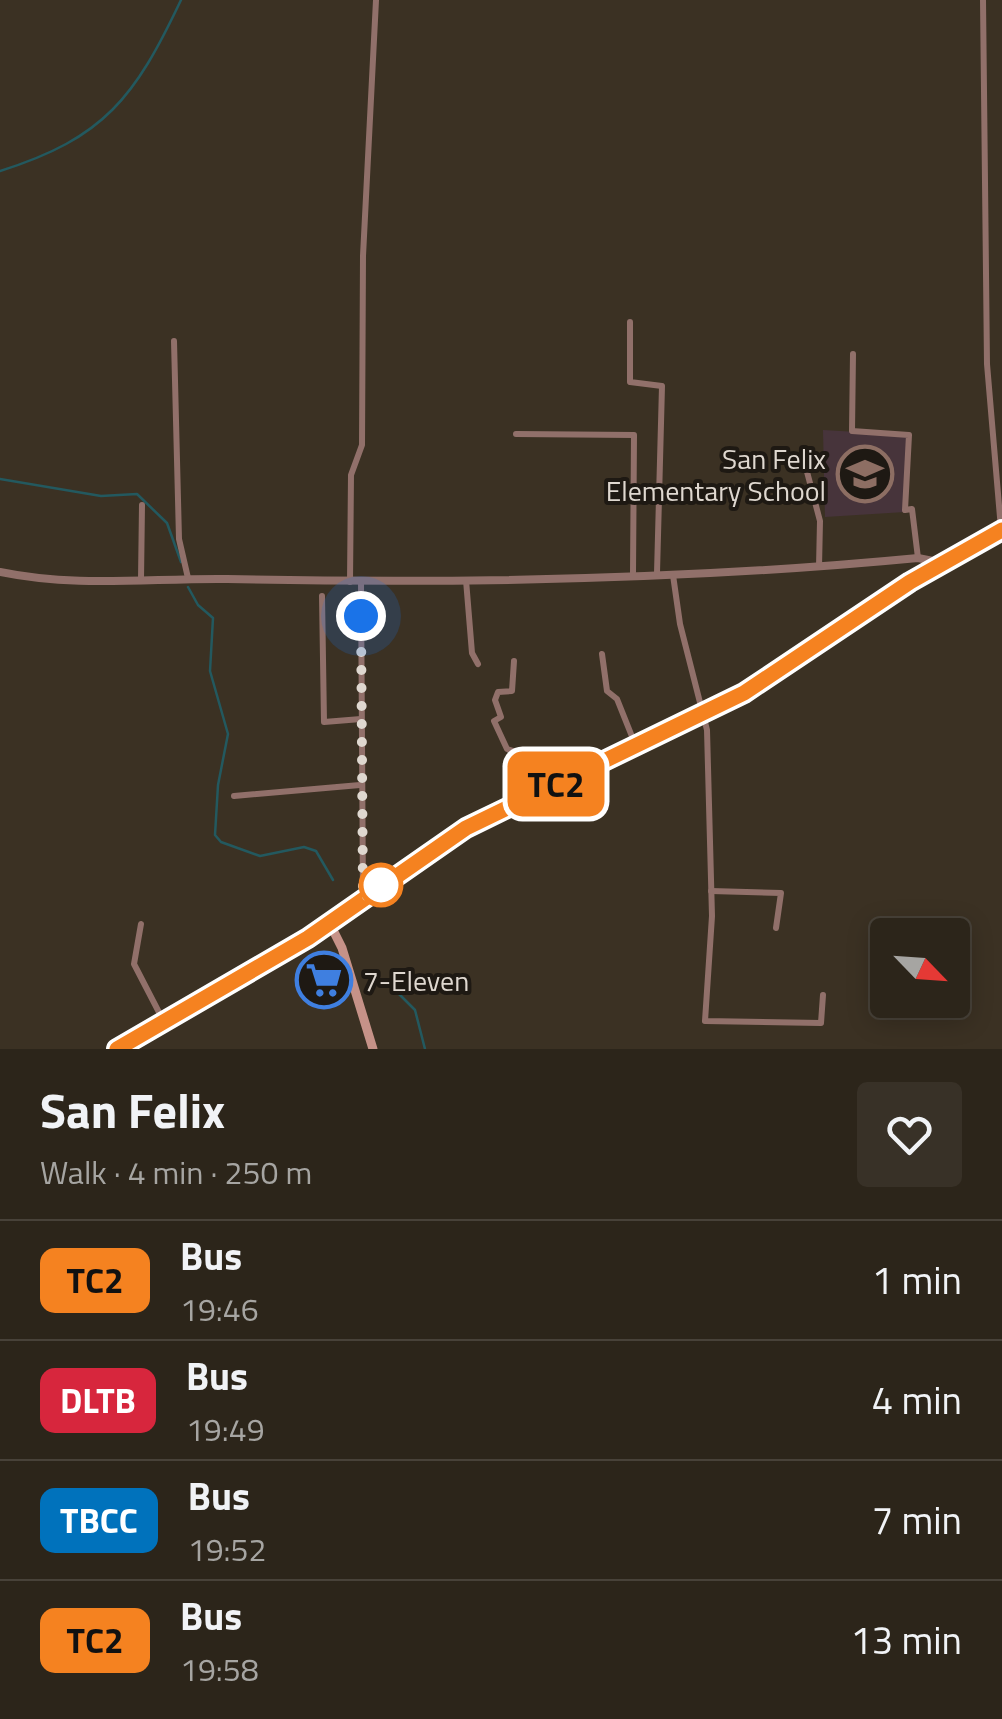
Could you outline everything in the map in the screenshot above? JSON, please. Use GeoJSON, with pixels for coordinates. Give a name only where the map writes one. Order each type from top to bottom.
{"type":"FeatureCollection","features":[{"type":"Feature","properties":{"kind":"highway"},"geometry":{"type":"LineString","coordinates":[[117,1049],[329,922],[429,850],[531,796],[701,715],[786,668],[942,562],[1002,530]]}},
{"type":"Feature","properties":{"kind":"main road"},"geometry":{"type":"LineString","coordinates":[[329,922],[342,948],[373,1049]]}},
{"type":"Feature","properties":{"kind":"street"},"geometry":{"type":"LineString","coordinates":[[350,582],[351,475],[362,445],[363,256],[376,0]]}},
{"type":"Feature","properties":{"kind":"street"},"geometry":{"type":"LineString","coordinates":[[983,0],[987,364],[1002,530]]}},
{"type":"Feature","properties":{"kind":"street"},"geometry":{"type":"LineString","coordinates":[[630,322],[630,382],[662,386],[658,572]]}},
{"type":"Feature","properties":{"kind":"street"},"geometry":{"type":"LineString","coordinates":[[174,341],[178,539],[188,578]]}},
{"type":"Feature","properties":{"kind":"street"},"geometry":{"type":"LineString","coordinates":[[853,354],[852,430],[909,434],[905,510],[912,510],[918,558]]}},
{"type":"Feature","properties":{"kind":"street"},"geometry":{"type":"LineString","coordinates":[[516,434],[634,436],[633,574]]}},
{"type":"Feature","properties":{"kind":"street"},"geometry":{"type":"LineString","coordinates":[[806,468],[820,521],[819,567]]}},
{"type":"Feature","properties":{"kind":"street"},"geometry":{"type":"LineString","coordinates":[[141,580],[142,505]]}},
{"type":"Feature","properties":{"kind":"street"},"geometry":{"type":"LineString","coordinates":[[0,572],[62,584],[188,578],[361,582],[673,574],[918,558],[942,562]]}},
{"type":"Feature","properties":{"kind":"street"},"geometry":{"type":"LineString","coordinates":[[673,574],[707,730],[711,891],[704,1022],[821,1023],[823,995]]}},
{"type":"Feature","properties":{"kind":"street"},"geometry":{"type":"LineString","coordinates":[[466,580],[472,653],[478,664]]}},
{"type":"Feature","properties":{"kind":"street"},"geometry":{"type":"LineString","coordinates":[[361,582],[363,899]]}},
{"type":"Feature","properties":{"kind":"street"},"geometry":{"type":"LineString","coordinates":[[322,596],[324,722],[360,719]]}},
{"type":"Feature","properties":{"kind":"street"},"geometry":{"type":"LineString","coordinates":[[602,654],[607,692],[618,699],[636,746]]}},
{"type":"Feature","properties":{"kind":"street"},"geometry":{"type":"LineString","coordinates":[[514,661],[512,691],[498,692],[494,700],[501,717],[494,720],[507,749],[520,754],[531,796]]}},
{"type":"Feature","properties":{"kind":"street"},"geometry":{"type":"LineString","coordinates":[[234,796],[360,785]]}},
{"type":"Feature","properties":{"kind":"street"},"geometry":{"type":"LineString","coordinates":[[711,891],[781,893],[776,928]]}},
{"type":"Feature","properties":{"kind":"street"},"geometry":{"type":"LineString","coordinates":[[140,924],[134,964],[164,1022]]}},
{"type":"Feature","properties":{"kind":"shaded area","name":"San Felix Elementary School"},"geometry":{"type":"Polygon","coordinates":[[[823,430],[909,435],[905,512],[825,517],[823,430]]]}},
{"type":"Feature","properties":{"kind":"waterway"},"geometry":{"type":"LineString","coordinates":[[0,171],[66,144],[113,110],[148,63],[181,0]]}},
{"type":"Feature","properties":{"kind":"waterway"},"geometry":{"type":"LineString","coordinates":[[0,479],[101,496],[137,494],[167,523],[181,562]]}},
{"type":"Feature","properties":{"kind":"waterway"},"geometry":{"type":"LineString","coordinates":[[188,587],[198,605],[213,618],[210,671],[228,734],[218,785],[215,835],[221,842],[260,856],[304,847],[316,851],[333,880]]}},
{"type":"Feature","properties":{"kind":"waterway"},"geometry":{"type":"LineString","coordinates":[[388,983],[415,1010],[425,1049]]}},
{"type":"Feature","properties":{"kind":"bus line","name":"TC2"},"geometry":{"type":"LineString","coordinates":[[117,1049],[308,938],[411,862],[466,828],[744,693],[910,582],[1002,530]]}},
{"type":"Feature","properties":{"kind":"place","name":"San Felix Elementary School"},"geometry":{"type":"Point","coordinates":[865,474]}},
{"type":"Feature","properties":{"kind":"place","name":"7-Eleven"},"geometry":{"type":"Point","coordinates":[324,980]}},
{"type":"Feature","properties":{"kind":"route"},"geometry":{"type":"LineString","coordinates":[[361,616],[363,899],[381,885]]}}]}
